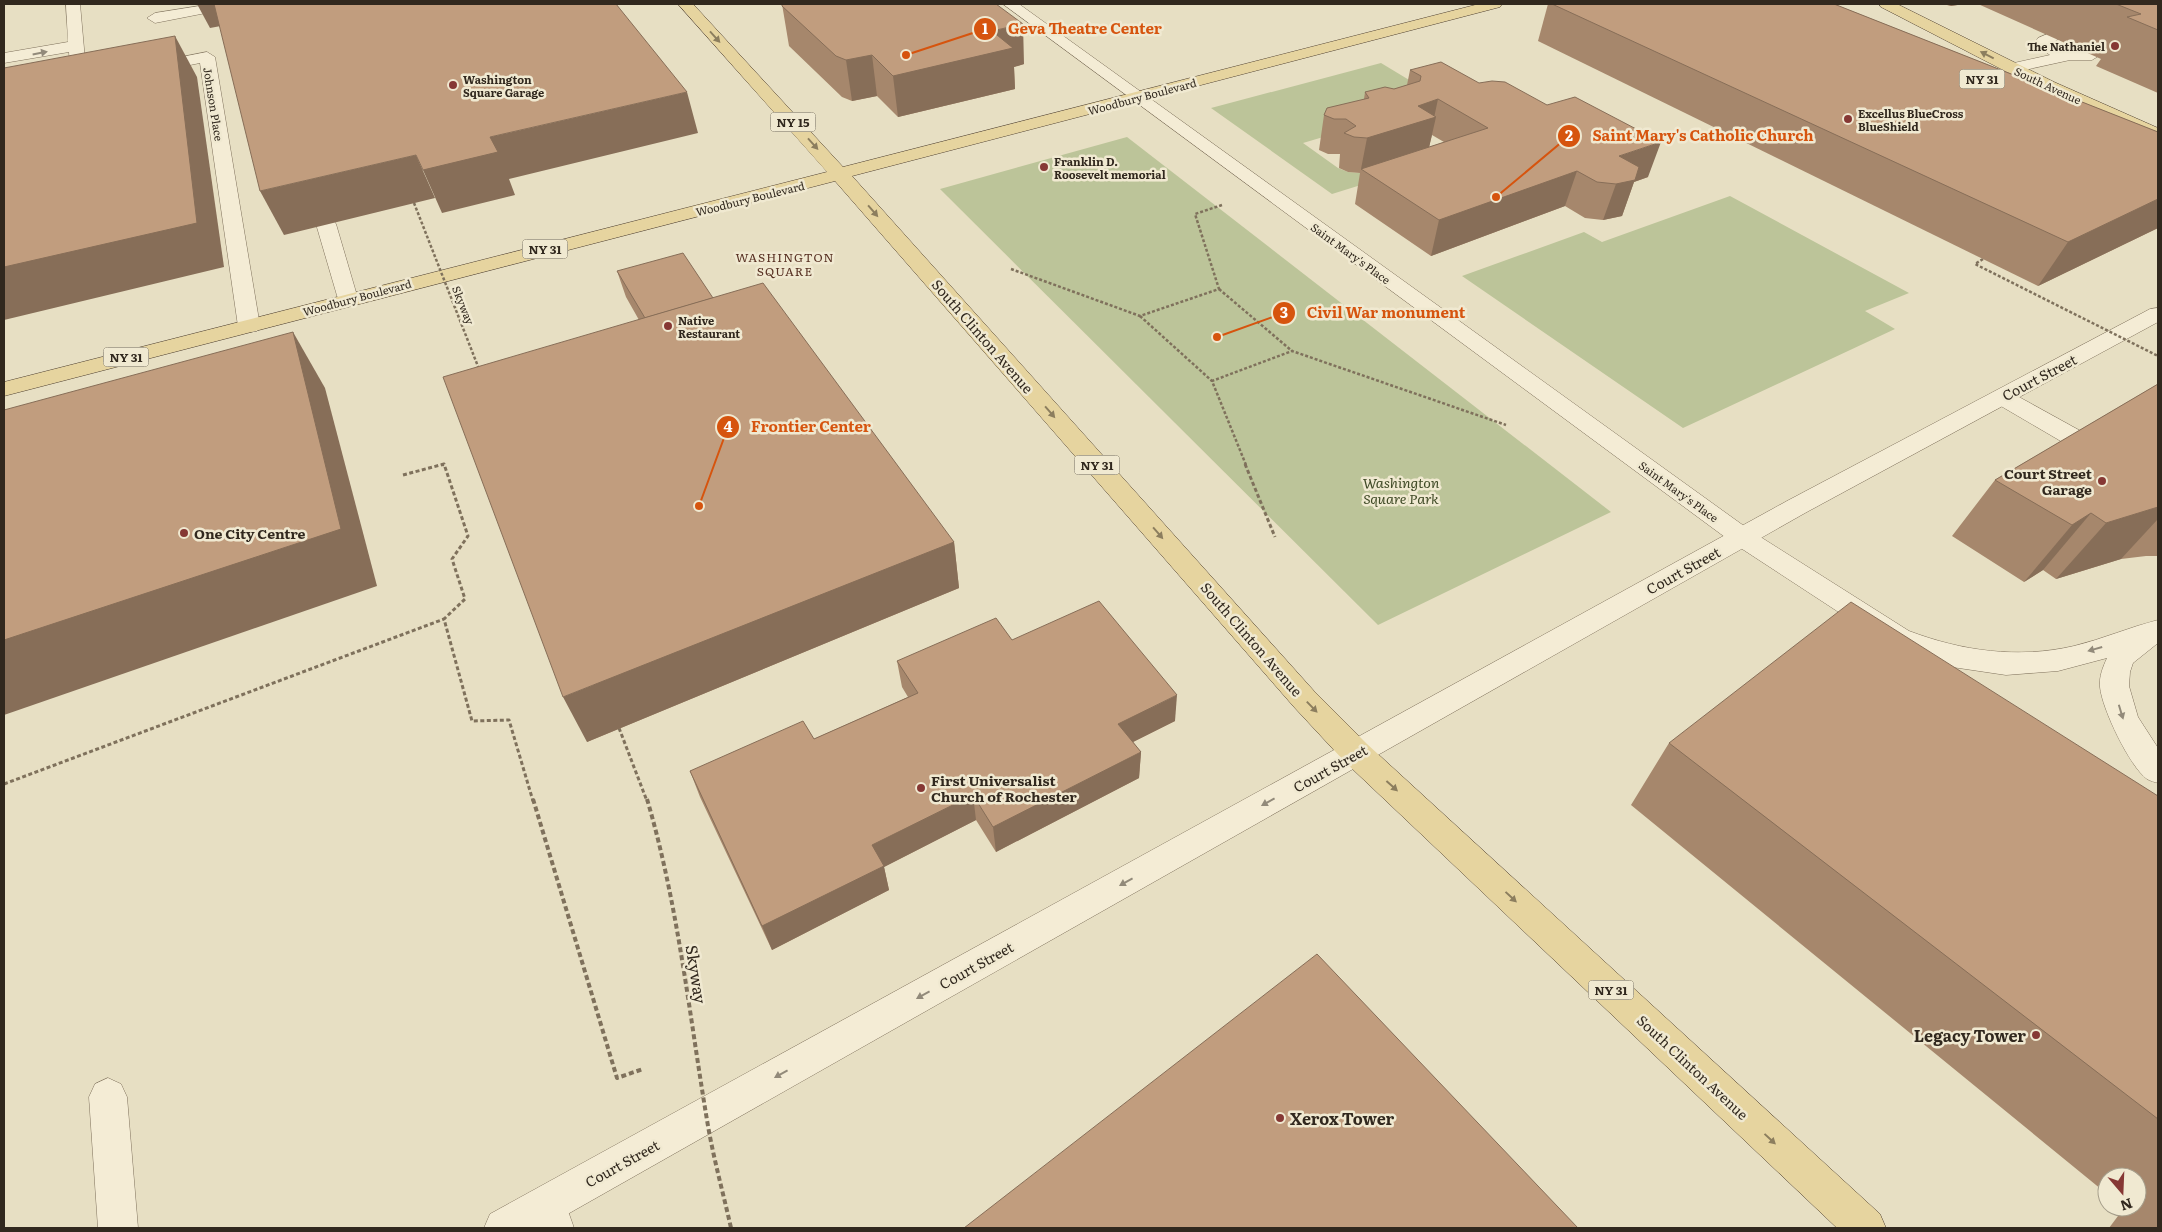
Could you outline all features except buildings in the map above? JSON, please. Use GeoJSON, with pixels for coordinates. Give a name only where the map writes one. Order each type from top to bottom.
{"type":"FeatureCollection","features":[{"type":"Feature","properties":{"kind":"main road","name":"South Clinton Avenue"},"geometry":{"type":"LineString","coordinates":[[685,4],[841,175],[1304,699],[1356,753],[1866,1228]]}},
{"type":"Feature","properties":{"kind":"main road","name":"Woodbury Boulevard"},"geometry":{"type":"LineString","coordinates":[[4,388],[841,175],[1495,4]]}},
{"type":"Feature","properties":{"kind":"main road","name":"South Avenue"},"geometry":{"type":"LineString","coordinates":[[1886,4],[2011,68],[2158,134]]}},
{"type":"Feature","properties":{"kind":"main road","name":"South Avenue"},"geometry":{"type":"LineString","coordinates":[[2084,119],[2158,145]]}},
{"type":"Feature","properties":{"kind":"street"},"geometry":{"type":"LineString","coordinates":[[73,4],[79,82]]}},
{"type":"Feature","properties":{"kind":"street","name":"Saint Mary's Place"},"geometry":{"type":"LineString","coordinates":[[1010,4],[1742,537],[1881,626]]}},
{"type":"Feature","properties":{"kind":"street"},"geometry":{"type":"LineString","coordinates":[[155,18],[206,9]]}},
{"type":"Feature","properties":{"kind":"street"},"geometry":{"type":"LineString","coordinates":[[2052,37],[2044,41],[2048,48],[2070,55]]}},
{"type":"Feature","properties":{"kind":"street"},"geometry":{"type":"LineString","coordinates":[[4,58],[75,46]]}},
{"type":"Feature","properties":{"kind":"street"},"geometry":{"type":"LineString","coordinates":[[2011,68],[2070,55],[2092,55]]}},
{"type":"Feature","properties":{"kind":"street","name":"Johnson Place"},"geometry":{"type":"LineString","coordinates":[[138,70],[207,57],[249,326]]}},
{"type":"Feature","properties":{"kind":"street"},"geometry":{"type":"LineString","coordinates":[[60,85],[99,78]]}},
{"type":"Feature","properties":{"kind":"street"},"geometry":{"type":"LineString","coordinates":[[326,224],[348,299]]}},
{"type":"Feature","properties":{"kind":"street","name":"Court Street"},"geometry":{"type":"LineString","coordinates":[[504,1228],[550,1217],[1356,753],[1742,537],[2158,314]]}},
{"type":"Feature","properties":{"kind":"street"},"geometry":{"type":"LineString","coordinates":[[2002,397],[2097,451]]}},
{"type":"Feature","properties":{"kind":"street"},"geometry":{"type":"LineString","coordinates":[[1881,626],[1899,638],[1944,654],[1965,660],[2006,664],[2055,660],[2158,630]]}},
{"type":"Feature","properties":{"kind":"street"},"geometry":{"type":"LineString","coordinates":[[1881,626],[1957,684]]}},
{"type":"Feature","properties":{"kind":"street"},"geometry":{"type":"LineString","coordinates":[[2158,630],[2131,648],[2121,659],[2117,669],[2116,686],[2124,720],[2144,754],[2158,770]]}},
{"type":"Feature","properties":{"kind":"street"},"geometry":{"type":"LineString","coordinates":[[108,1097],[118,1228]]}},
{"type":"Feature","properties":{"kind":"path","name":"Skyway"},"geometry":{"type":"LineString","coordinates":[[414,203],[482,377]]}},
{"type":"Feature","properties":{"kind":"path"},"geometry":{"type":"LineString","coordinates":[[1224,204],[1196,214],[1218,289],[1292,351],[1506,425]]}},
{"type":"Feature","properties":{"kind":"path"},"geometry":{"type":"LineString","coordinates":[[1982,259],[1975,264],[2158,356]]}},
{"type":"Feature","properties":{"kind":"path"},"geometry":{"type":"LineString","coordinates":[[1011,269],[1140,316],[1212,381],[1275,537]]}},
{"type":"Feature","properties":{"kind":"path"},"geometry":{"type":"LineString","coordinates":[[1140,316],[1218,289]]}},
{"type":"Feature","properties":{"kind":"path"},"geometry":{"type":"LineString","coordinates":[[1212,381],[1292,351]]}},
{"type":"Feature","properties":{"kind":"path"},"geometry":{"type":"LineString","coordinates":[[4,784],[444,619],[465,599],[452,559],[468,536],[444,464],[403,475]]}},
{"type":"Feature","properties":{"kind":"path"},"geometry":{"type":"LineString","coordinates":[[444,619],[472,721],[508,720],[617,1078],[644,1069]]}},
{"type":"Feature","properties":{"kind":"path","name":"Skyway"},"geometry":{"type":"LineString","coordinates":[[620,728],[645,793],[662,851],[674,910],[707,1123],[731,1228]]}},
{"type":"Feature","properties":{"kind":"green space"},"geometry":{"type":"Polygon","coordinates":[[[1381,63],[1434,95],[1414,110],[1303,143],[1338,168],[1348,172],[1361,173],[1441,160],[1332,194],[1211,108],[1381,63]]]}},
{"type":"Feature","properties":{"kind":"green space","name":"Washington Square Park"},"geometry":{"type":"Polygon","coordinates":[[[1127,137],[1611,512],[1378,625],[940,189],[1127,137]]]}},
{"type":"Feature","properties":{"kind":"green space"},"geometry":{"type":"Polygon","coordinates":[[[1730,196],[1909,293],[1865,311],[1895,329],[1683,428],[1462,276],[1584,232],[1602,242],[1730,196]]]}},
{"type":"Feature","properties":{"kind":"place","name":"The Nathaniel"},"geometry":{"type":"Point","coordinates":[2115,46]}},
{"type":"Feature","properties":{"kind":"place","name":"Geva Theatre Center"},"geometry":{"type":"Point","coordinates":[906,55]}},
{"type":"Feature","properties":{"kind":"place","name":"Washington Square Garage"},"geometry":{"type":"Point","coordinates":[453,85]}},
{"type":"Feature","properties":{"kind":"place","name":"Excellus BlueCross BlueShield"},"geometry":{"type":"Point","coordinates":[1848,119]}},
{"type":"Feature","properties":{"kind":"place","name":"Franklin D. Roosevelt memorial"},"geometry":{"type":"Point","coordinates":[1044,167]}},
{"type":"Feature","properties":{"kind":"place","name":"Saint Mary's Catholic Church"},"geometry":{"type":"Point","coordinates":[1496,197]}},
{"type":"Feature","properties":{"kind":"place","name":"Native Restaurant"},"geometry":{"type":"Point","coordinates":[668,326]}},
{"type":"Feature","properties":{"kind":"place","name":"Civil War monument"},"geometry":{"type":"Point","coordinates":[1217,337]}},
{"type":"Feature","properties":{"kind":"place","name":"Court Street Garage"},"geometry":{"type":"Point","coordinates":[2102,481]}},
{"type":"Feature","properties":{"kind":"place","name":"Frontier Center"},"geometry":{"type":"Point","coordinates":[699,506]}},
{"type":"Feature","properties":{"kind":"place","name":"One City Centre"},"geometry":{"type":"Point","coordinates":[184,533]}},
{"type":"Feature","properties":{"kind":"place","name":"First Universalist Church of Rochester"},"geometry":{"type":"Point","coordinates":[921,788]}},
{"type":"Feature","properties":{"kind":"place","name":"Legacy Tower"},"geometry":{"type":"Point","coordinates":[2036,1035]}},
{"type":"Feature","properties":{"kind":"place","name":"Xerox Tower"},"geometry":{"type":"Point","coordinates":[1280,1118]}},
{"type":"Feature","properties":{"kind":"district","name":"WASHINGTON SQUARE"},"geometry":{"type":"Point","coordinates":[785,264]}}]}
